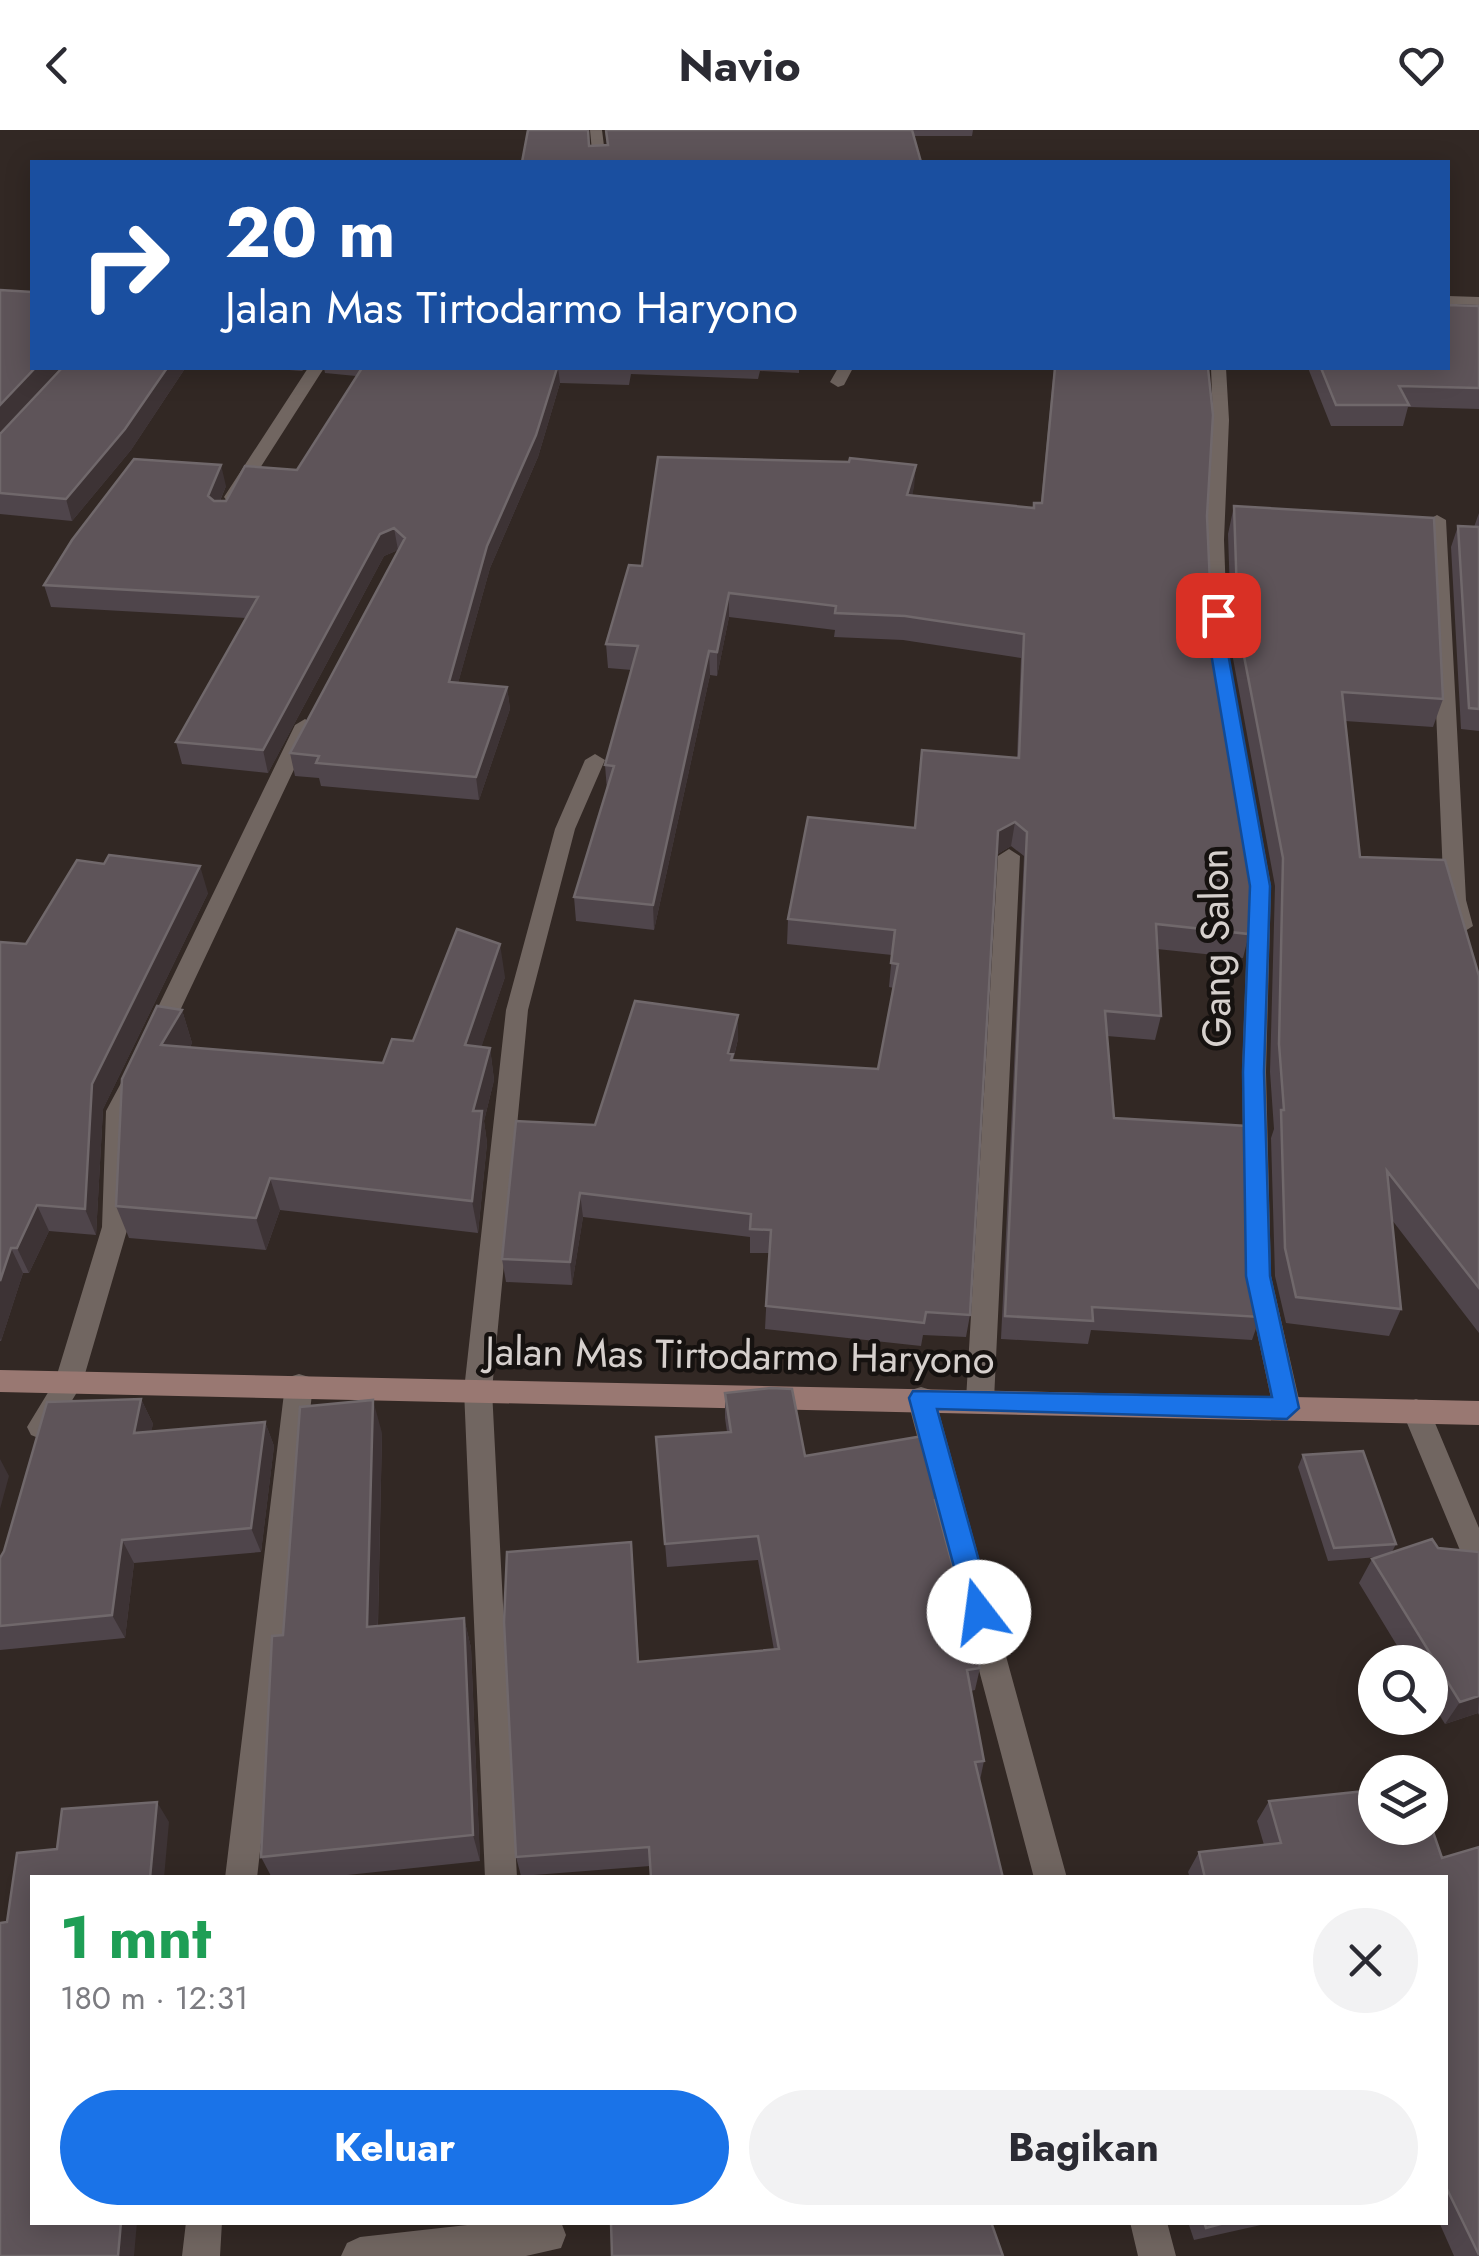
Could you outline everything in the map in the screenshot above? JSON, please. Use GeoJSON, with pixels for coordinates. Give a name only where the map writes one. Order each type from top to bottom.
{"type":"FeatureCollection","features":[{"type":"Feature","properties":{"kind":"street"},"geometry":{"type":"LineString","coordinates":[[596,130],[600,160]]}},
{"type":"Feature","properties":{"kind":"street"},"geometry":{"type":"LineString","coordinates":[[1450,300],[1479,302]]}},
{"type":"Feature","properties":{"kind":"street"},"geometry":{"type":"LineString","coordinates":[[225,515],[242,477],[315,370]]}},
{"type":"Feature","properties":{"kind":"street","name":"Gang Salon"},"geometry":{"type":"LineString","coordinates":[[1218,370],[1222,420],[1215,540],[1219,653],[1260,886],[1254,1072],[1258,1276],[1287,1408]]}},
{"type":"Feature","properties":{"kind":"street"},"geometry":{"type":"LineString","coordinates":[[1437,520],[1455,900],[1467,949]]}},
{"type":"Feature","properties":{"kind":"street"},"geometry":{"type":"LineString","coordinates":[[31,1463],[42,1424],[68,1384],[115,1226],[118,1111],[317,703]]}},
{"type":"Feature","properties":{"kind":"street"},"geometry":{"type":"LineString","coordinates":[[501,1875],[478,1390],[517,1010],[565,829],[595,760]]}},
{"type":"Feature","properties":{"kind":"street"},"geometry":{"type":"LineString","coordinates":[[980,1400],[1009,856]]}},
{"type":"Feature","properties":{"kind":"street","name":"Jalan Mas Tirtodarmo Haryono"},"geometry":{"type":"LineString","coordinates":[[0,1381],[1479,1413]]}},
{"type":"Feature","properties":{"kind":"street"},"geometry":{"type":"LineString","coordinates":[[241,1875],[299,1385]]}},
{"type":"Feature","properties":{"kind":"street"},"geometry":{"type":"LineString","coordinates":[[922,1398],[1051,1875]]}},
{"type":"Feature","properties":{"kind":"street"},"geometry":{"type":"LineString","coordinates":[[1416,1411],[1479,1563]]}},
{"type":"Feature","properties":{"kind":"street"},"geometry":{"type":"LineString","coordinates":[[201,2256],[204,2225]]}},
{"type":"Feature","properties":{"kind":"street"},"geometry":{"type":"LineString","coordinates":[[1149,2225],[1157,2256]]}},
{"type":"Feature","properties":{"kind":"street"},"geometry":{"type":"LineString","coordinates":[[360,2256],[548,2235]]}},
{"type":"Feature","properties":{"kind":"building"},"geometry":{"type":"Polygon","coordinates":[[[528,130],[588,130],[589,146],[608,145],[606,130],[912,130],[920,160],[522,160],[528,130]]]}},
{"type":"Feature","properties":{"kind":"building"},"geometry":{"type":"Polygon","coordinates":[[[0,290],[30,292],[30,370],[33,370],[0,405],[0,290]]]}},
{"type":"Feature","properties":{"kind":"building"},"geometry":{"type":"Polygon","coordinates":[[[1450,305],[1479,306],[1479,388],[1399,386],[1409,405],[1336,405],[1322,370],[1450,370],[1450,305]]]}},
{"type":"Feature","properties":{"kind":"building"},"geometry":{"type":"Polygon","coordinates":[[[60,370],[166,370],[125,429],[66,499],[0,493],[0,434],[60,370]]]}},
{"type":"Feature","properties":{"kind":"building"},"geometry":{"type":"Polygon","coordinates":[[[361,370],[556,370],[536,435],[487,546],[449,682],[507,687],[476,777],[316,763],[319,756],[290,753],[405,538],[394,528],[380,534],[263,750],[176,742],[258,597],[44,585],[72,540],[134,459],[221,465],[208,496],[214,501],[226,501],[245,466],[297,470],[361,370]]]}},
{"type":"Feature","properties":{"kind":"building"},"geometry":{"type":"Polygon","coordinates":[[[1055,370],[1208,370],[1213,415],[1207,516],[1212,629],[1252,862],[1249,934],[1156,924],[1161,1016],[1105,1011],[1114,1118],[1247,1126],[1249,1253],[1260,1317],[1092,1307],[1093,1321],[1005,1316],[1027,832],[1015,822],[998,831],[970,1315],[926,1312],[924,1323],[766,1306],[771,1230],[750,1229],[751,1214],[580,1193],[570,1262],[502,1259],[516,1121],[595,1125],[635,1001],[738,1015],[728,1053],[733,1054],[731,1060],[878,1069],[898,964],[891,963],[895,930],[788,919],[808,817],[915,828],[922,750],[1019,758],[1024,634],[905,616],[835,613],[836,606],[729,593],[717,652],[709,651],[653,905],[574,897],[614,766],[605,765],[638,646],[606,644],[629,565],[642,566],[658,457],[849,462],[850,458],[916,465],[907,495],[1034,508],[1034,503],[1042,503],[1055,370]]]}},
{"type":"Feature","properties":{"kind":"building"},"geometry":{"type":"Polygon","coordinates":[[[1234,506],[1434,518],[1443,699],[1342,692],[1360,857],[1445,860],[1479,976],[1479,1288],[1387,1171],[1401,1309],[1296,1297],[1285,1248],[1284,1110],[1279,1044],[1283,858],[1238,625],[1234,506]]]}},
{"type":"Feature","properties":{"kind":"building"},"geometry":{"type":"Polygon","coordinates":[[[1458,526],[1479,527],[1479,709],[1469,708],[1458,526]]]}},
{"type":"Feature","properties":{"kind":"building"},"geometry":{"type":"Polygon","coordinates":[[[109,855],[200,866],[92,1084],[85,1209],[37,1205],[17,1248],[11,1248],[0,1281],[0,942],[26,944],[77,860],[104,864],[109,855]]]}},
{"type":"Feature","properties":{"kind":"building"},"geometry":{"type":"Polygon","coordinates":[[[457,929],[500,944],[465,1045],[490,1048],[473,1111],[482,1111],[472,1201],[270,1178],[256,1218],[116,1206],[122,1079],[157,1006],[182,1010],[161,1045],[383,1063],[392,1039],[413,1041],[457,929]]]}},
{"type":"Feature","properties":{"kind":"building"},"geometry":{"type":"Polygon","coordinates":[[[792,1389],[805,1456],[923,1436],[940,1499],[935,1500],[980,1668],[967,1670],[984,1761],[975,1762],[1002,1875],[651,1875],[649,1847],[516,1857],[504,1622],[507,1552],[631,1542],[638,1662],[779,1649],[758,1536],[665,1544],[656,1437],[731,1432],[725,1393],[792,1389]]]}},
{"type":"Feature","properties":{"kind":"building"},"geometry":{"type":"Polygon","coordinates":[[[141,1399],[134,1433],[265,1422],[251,1528],[122,1540],[112,1615],[0,1626],[0,1558],[47,1402],[141,1399]]]}},
{"type":"Feature","properties":{"kind":"building"},"geometry":{"type":"Polygon","coordinates":[[[373,1400],[367,1627],[464,1618],[473,1835],[261,1857],[272,1636],[283,1635],[300,1407],[373,1400]]]}},
{"type":"Feature","properties":{"kind":"building"},"geometry":{"type":"Polygon","coordinates":[[[1363,1451],[1396,1544],[1334,1548],[1303,1455],[1363,1451]]]}},
{"type":"Feature","properties":{"kind":"building"},"geometry":{"type":"Polygon","coordinates":[[[1432,1539],[1438,1548],[1479,1552],[1479,1696],[1460,1702],[1448,1682],[1448,1645],[1425,1645],[1372,1559],[1432,1539]]]}},
{"type":"Feature","properties":{"kind":"building"},"geometry":{"type":"Polygon","coordinates":[[[1358,1792],[1358,1845],[1438,1845],[1442,1858],[1479,1847],[1479,2255],[1448,2191],[1448,1875],[1204,1875],[1199,1852],[1281,1843],[1269,1801],[1358,1792]]]}},
{"type":"Feature","properties":{"kind":"building"},"geometry":{"type":"Polygon","coordinates":[[[157,1802],[150,1875],[30,1875],[30,2225],[121,2225],[118,2256],[0,2256],[0,1923],[7,1922],[17,1853],[57,1849],[62,1809],[157,1802]]]}},
{"type":"Feature","properties":{"kind":"building"},"geometry":{"type":"Polygon","coordinates":[[[611,2225],[992,2225],[1003,2256],[612,2256],[611,2225]]]}},
{"type":"Feature","properties":{"kind":"route"},"geometry":{"type":"LineString","coordinates":[[979,1612],[922,1398],[1287,1408],[1258,1276],[1254,1072],[1260,886],[1219,653],[1218,615]]}}]}
